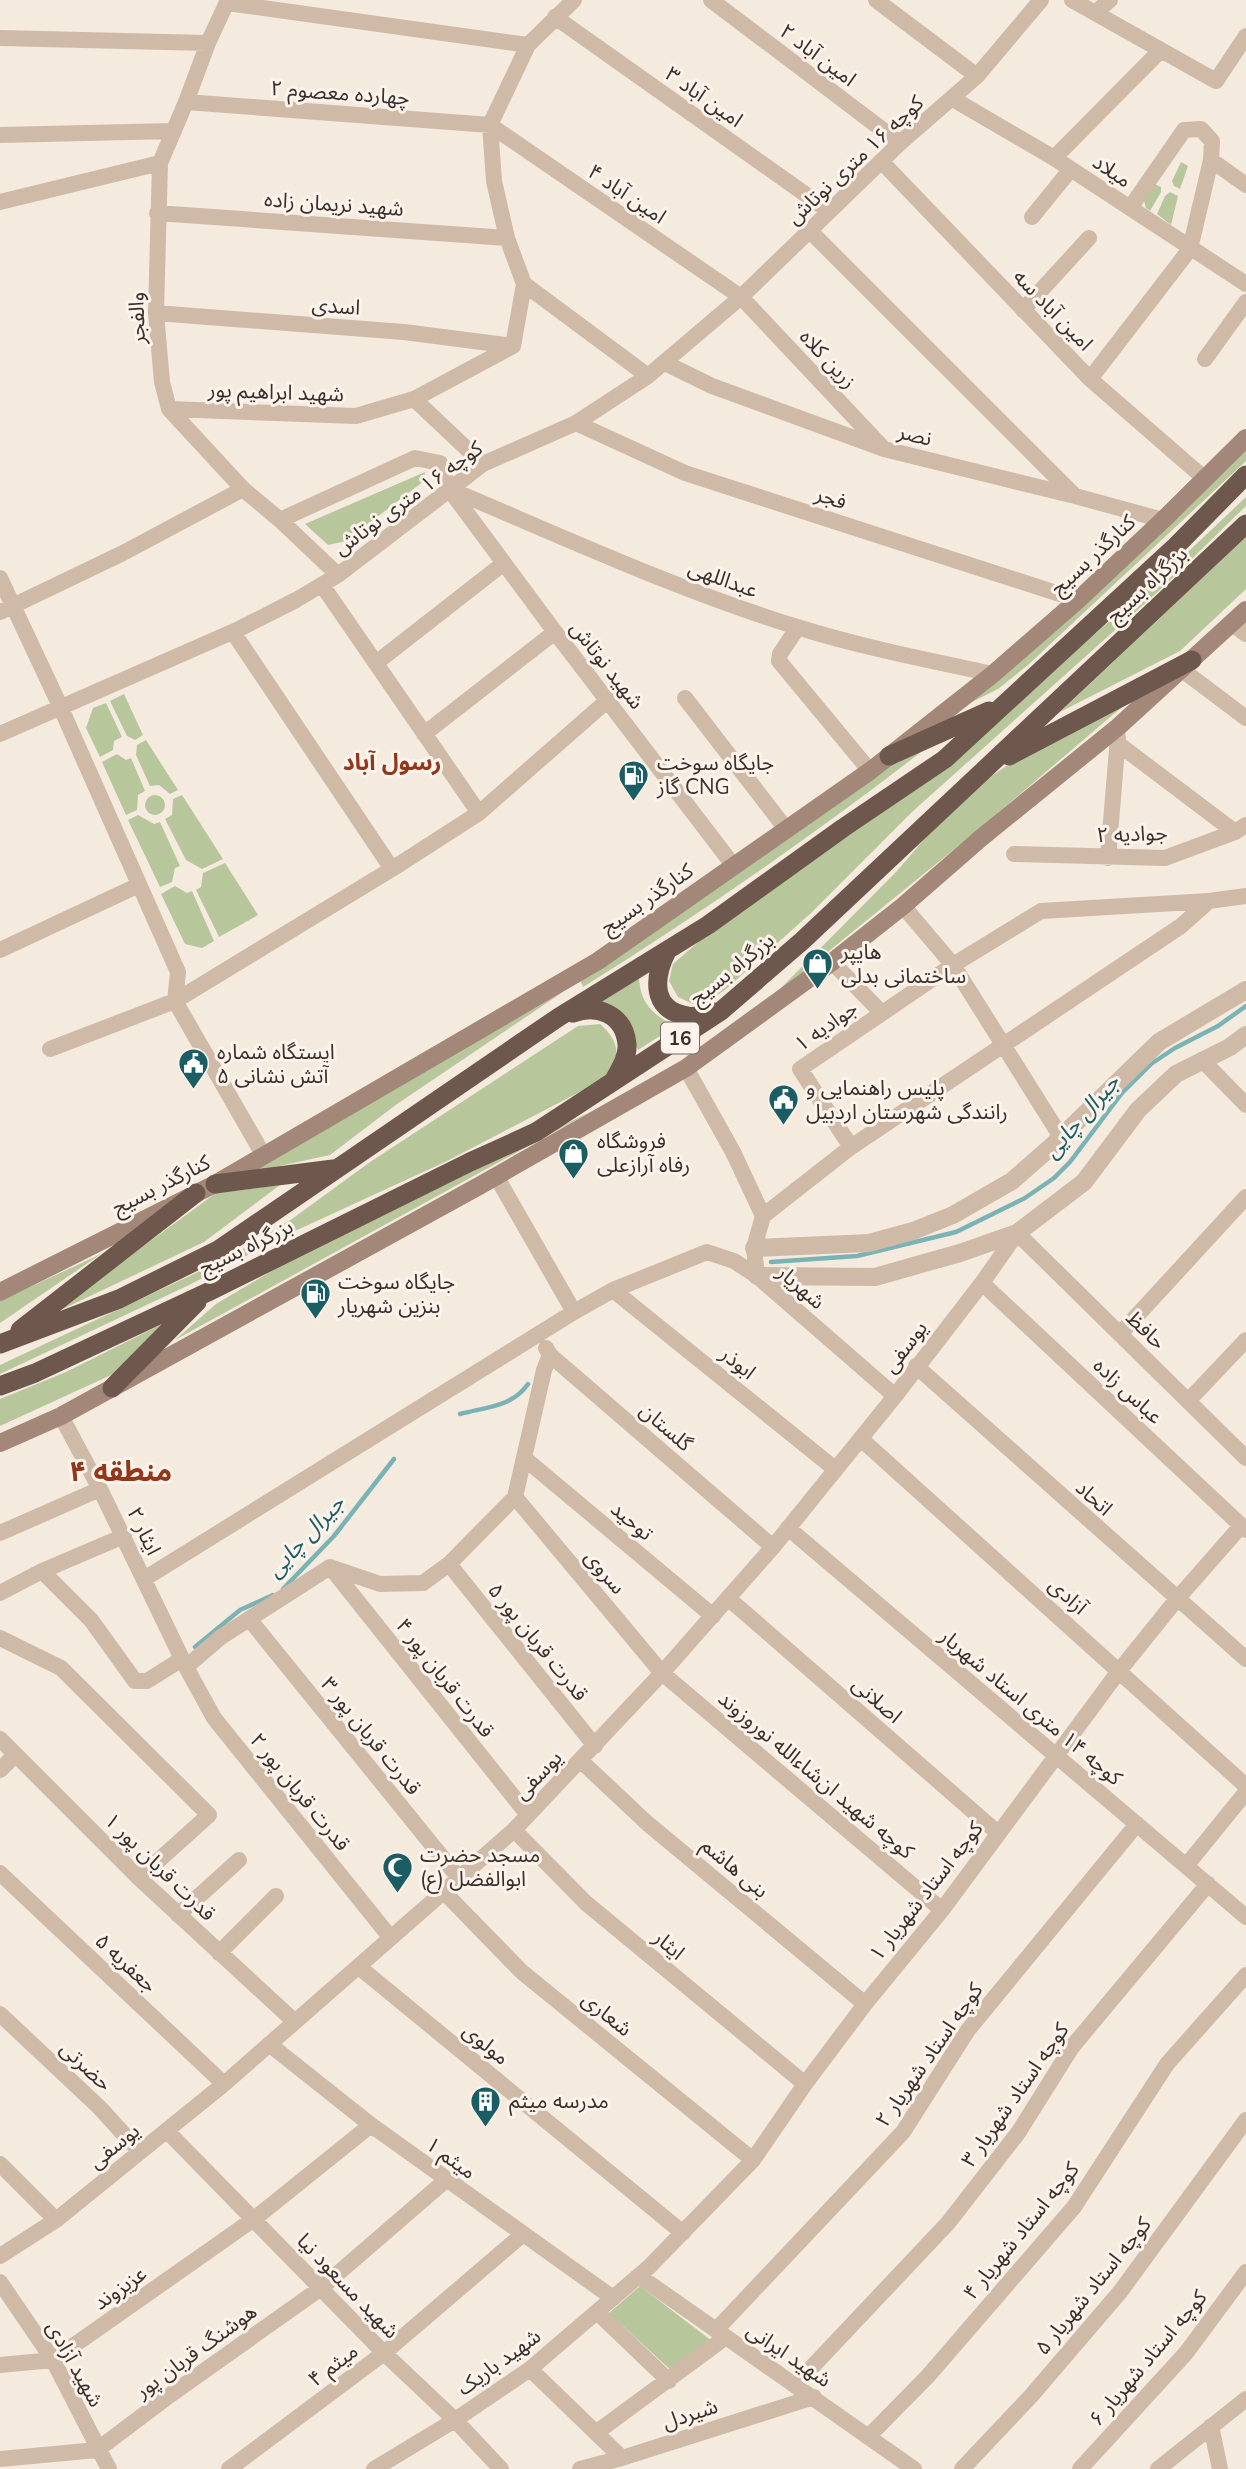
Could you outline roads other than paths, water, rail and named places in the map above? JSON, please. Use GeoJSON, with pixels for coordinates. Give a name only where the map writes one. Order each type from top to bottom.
{"type":"FeatureCollection","features":[{"type":"Feature","properties":{"kind":"highway","name":"بزرگراه بسیج"},"geometry":{"type":"LineString","coordinates":[[1,1344],[120,1299],[218,1250],[559,1017],[708,925],[945,759],[1177,546],[1246,475]]}},
{"type":"Feature","properties":{"kind":"highway","name":"بزرگراه بسیج"},"geometry":{"type":"LineString","coordinates":[[0,1386],[35,1373],[208,1292],[470,1161],[536,1132],[721,1011],[802,942],[1246,524]]}},
{"type":"Feature","properties":{"kind":"highway"},"geometry":{"type":"LineString","coordinates":[[986,767],[1186,664]]}},
{"type":"Feature","properties":{"kind":"highway"},"geometry":{"type":"LineString","coordinates":[[889,756],[1003,705]]}},
{"type":"Feature","properties":{"kind":"highway"},"geometry":{"type":"LineString","coordinates":[[667,951],[658,969],[656,990],[670,1011],[689,1017],[721,1011]]}},
{"type":"Feature","properties":{"kind":"highway"},"geometry":{"type":"LineString","coordinates":[[559,1017],[594,1008],[606,1011],[617,1021],[627,1044],[624,1063],[613,1081]]}},
{"type":"Feature","properties":{"kind":"highway"},"geometry":{"type":"LineString","coordinates":[[215,1184],[338,1168]]}},
{"type":"Feature","properties":{"kind":"highway"},"geometry":{"type":"LineString","coordinates":[[1,1344],[196,1193]]}},
{"type":"Feature","properties":{"kind":"highway"},"geometry":{"type":"LineString","coordinates":[[112,1388],[208,1292]]}},
{"type":"Feature","properties":{"kind":"main road","name":"کنارگذر بسیج"},"geometry":{"type":"LineString","coordinates":[[0,1292],[215,1184],[598,961],[870,771],[993,674],[1078,600],[1246,438]]}},
{"type":"Feature","properties":{"kind":"main road"},"geometry":{"type":"LineString","coordinates":[[0,1443],[61,1416],[496,1177],[686,1068],[831,962],[903,906],[981,838],[1118,735],[1186,664],[1239,628],[1246,610]]}},
{"type":"Feature","properties":{"kind":"street"},"geometry":{"type":"LineString","coordinates":[[513,345],[524,284],[508,238],[494,181],[490,125],[528,45],[574,0]]}},
{"type":"Feature","properties":{"kind":"street","name":"۲ امین آباد"},"geometry":{"type":"LineString","coordinates":[[711,0],[900,143]]}},
{"type":"Feature","properties":{"kind":"street"},"geometry":{"type":"LineString","coordinates":[[876,0],[977,76]]}},
{"type":"Feature","properties":{"kind":"street","name":"کوچه ۱۶ متری نوتاش"},"geometry":{"type":"LineString","coordinates":[[0,734],[233,632],[322,585],[483,464],[576,424],[648,376],[741,297],[900,143],[953,99],[977,76],[1041,0]]}},
{"type":"Feature","properties":{"kind":"street"},"geometry":{"type":"LineString","coordinates":[[1072,0],[1216,81],[1244,44]]}},
{"type":"Feature","properties":{"kind":"street"},"geometry":{"type":"LineString","coordinates":[[1096,12],[1110,0]]}},
{"type":"Feature","properties":{"kind":"street"},"geometry":{"type":"LineString","coordinates":[[227,1],[528,45]]}},
{"type":"Feature","properties":{"kind":"street","name":"والفجر"},"geometry":{"type":"LineString","coordinates":[[169,409],[162,382],[156,313],[160,163],[227,1]]}},
{"type":"Feature","properties":{"kind":"street","name":"۳ امین آباد"},"geometry":{"type":"LineString","coordinates":[[555,17],[829,211]]}},
{"type":"Feature","properties":{"kind":"street"},"geometry":{"type":"LineString","coordinates":[[0,38],[208,43]]}},
{"type":"Feature","properties":{"kind":"street"},"geometry":{"type":"LineString","coordinates":[[1054,158],[1161,50]]}},
{"type":"Feature","properties":{"kind":"street","name":"میلاد"},"geometry":{"type":"LineString","coordinates":[[953,99],[1054,158],[1246,284]]}},
{"type":"Feature","properties":{"kind":"street","name":"چهارده معصوم ۲"},"geometry":{"type":"LineString","coordinates":[[186,103],[490,125]]}},
{"type":"Feature","properties":{"kind":"street","name":"۴ امین آباد"},"geometry":{"type":"LineString","coordinates":[[490,125],[741,297]]}},
{"type":"Feature","properties":{"kind":"street"},"geometry":{"type":"LineString","coordinates":[[1090,379],[1190,249],[1211,160],[1212,141],[1201,129],[1184,130],[1130,208]]}},
{"type":"Feature","properties":{"kind":"street"},"geometry":{"type":"LineString","coordinates":[[0,135],[173,131]]}},
{"type":"Feature","properties":{"kind":"street"},"geometry":{"type":"LineString","coordinates":[[1211,160],[1246,185]]}},
{"type":"Feature","properties":{"kind":"street","name":"امین آباد سه"},"geometry":{"type":"LineString","coordinates":[[881,162],[1090,379],[1204,478]]}},
{"type":"Feature","properties":{"kind":"street"},"geometry":{"type":"LineString","coordinates":[[0,202],[160,163]]}},
{"type":"Feature","properties":{"kind":"street"},"geometry":{"type":"LineString","coordinates":[[1032,217],[1071,169]]}},
{"type":"Feature","properties":{"kind":"street","name":"شهید نریمان زاده"},"geometry":{"type":"LineString","coordinates":[[157,213],[508,238]]}},
{"type":"Feature","properties":{"kind":"street"},"geometry":{"type":"LineString","coordinates":[[810,231],[1075,496]]}},
{"type":"Feature","properties":{"kind":"street"},"geometry":{"type":"LineString","coordinates":[[1023,310],[1089,238]]}},
{"type":"Feature","properties":{"kind":"street"},"geometry":{"type":"LineString","coordinates":[[524,284],[648,376]]}},
{"type":"Feature","properties":{"kind":"street","name":"زرین کلاه"},"geometry":{"type":"LineString","coordinates":[[741,297],[884,449]]}},
{"type":"Feature","properties":{"kind":"street"},"geometry":{"type":"LineString","coordinates":[[1205,359],[1246,302]]}},
{"type":"Feature","properties":{"kind":"street","name":"اسدی"},"geometry":{"type":"LineString","coordinates":[[156,313],[404,332],[513,345]]}},
{"type":"Feature","properties":{"kind":"street","name":"شهید ابراهیم پور"},"geometry":{"type":"LineString","coordinates":[[169,409],[356,416],[414,399],[513,345]]}},
{"type":"Feature","properties":{"kind":"street","name":"نصر"},"geometry":{"type":"LineString","coordinates":[[665,363],[712,386],[884,449],[1163,520]]}},
{"type":"Feature","properties":{"kind":"street"},"geometry":{"type":"LineString","coordinates":[[414,399],[483,464]]}},
{"type":"Feature","properties":{"kind":"street"},"geometry":{"type":"LineString","coordinates":[[169,409],[243,489],[338,575]]}},
{"type":"Feature","properties":{"kind":"street","name":"فجر"},"geometry":{"type":"LineString","coordinates":[[576,424],[685,473],[1078,600]]}},
{"type":"Feature","properties":{"kind":"street","name":"شهید نوتاش"},"geometry":{"type":"LineString","coordinates":[[280,520],[415,458],[440,463],[449,489],[733,865]]}},
{"type":"Feature","properties":{"kind":"street"},"geometry":{"type":"LineString","coordinates":[[6,609],[123,553],[243,489]]}},
{"type":"Feature","properties":{"kind":"street","name":"عبداللهی"},"geometry":{"type":"LineString","coordinates":[[449,489],[665,580],[798,627],[895,654],[993,674]]}},
{"type":"Feature","properties":{"kind":"street"},"geometry":{"type":"LineString","coordinates":[[376,663],[504,563]]}},
{"type":"Feature","properties":{"kind":"street"},"geometry":{"type":"LineString","coordinates":[[0,578],[6,609],[60,706],[178,972],[175,1001],[264,1156]]}},
{"type":"Feature","properties":{"kind":"street"},"geometry":{"type":"LineString","coordinates":[[322,585],[479,813]]}},
{"type":"Feature","properties":{"kind":"street"},"geometry":{"type":"LineString","coordinates":[[798,627],[780,654],[779,661],[870,771]]}},
{"type":"Feature","properties":{"kind":"street"},"geometry":{"type":"LineString","coordinates":[[233,632],[392,869]]}},
{"type":"Feature","properties":{"kind":"street"},"geometry":{"type":"LineString","coordinates":[[424,734],[555,632]]}},
{"type":"Feature","properties":{"kind":"street"},"geometry":{"type":"LineString","coordinates":[[1186,664],[1246,718]]}},
{"type":"Feature","properties":{"kind":"street"},"geometry":{"type":"LineString","coordinates":[[685,698],[786,829]]}},
{"type":"Feature","properties":{"kind":"street"},"geometry":{"type":"LineString","coordinates":[[50,1049],[175,1001],[392,869],[479,813],[608,700]]}},
{"type":"Feature","properties":{"kind":"street"},"geometry":{"type":"LineString","coordinates":[[1118,735],[1241,829]]}},
{"type":"Feature","properties":{"kind":"street"},"geometry":{"type":"LineString","coordinates":[[1108,858],[1118,735]]}},
{"type":"Feature","properties":{"kind":"street","name":"جوادیه ۲"},"geometry":{"type":"LineString","coordinates":[[1014,855],[1166,858],[1241,829]]}},
{"type":"Feature","properties":{"kind":"street"},"geometry":{"type":"LineString","coordinates":[[0,950],[139,886]]}},
{"type":"Feature","properties":{"kind":"street","name":"جوادیه ۱"},"geometry":{"type":"LineString","coordinates":[[851,1147],[800,1069],[953,965],[1041,911],[1209,901],[1246,896]]}},
{"type":"Feature","properties":{"kind":"street"},"geometry":{"type":"LineString","coordinates":[[686,1068],[733,1152],[762,1216],[851,1147],[1181,926],[1209,901]]}},
{"type":"Feature","properties":{"kind":"street"},"geometry":{"type":"LineString","coordinates":[[903,906],[953,965],[1061,1137]]}},
{"type":"Feature","properties":{"kind":"street"},"geometry":{"type":"LineString","coordinates":[[831,962],[882,1013]]}},
{"type":"Feature","properties":{"kind":"street"},"geometry":{"type":"LineString","coordinates":[[754,1248],[869,1243],[913,1231],[953,1215],[1012,1181],[1159,1042],[1246,990]]}},
{"type":"Feature","properties":{"kind":"street"},"geometry":{"type":"LineString","coordinates":[[144,1579],[574,1312],[613,1290],[707,1252],[734,1261],[757,1276],[875,1277],[960,1253],[1017,1233],[1084,1182],[1138,1110],[1176,1074],[1246,1035]]}},
{"type":"Feature","properties":{"kind":"street"},"geometry":{"type":"LineString","coordinates":[[1202,1060],[1246,1105]]}},
{"type":"Feature","properties":{"kind":"street"},"geometry":{"type":"LineString","coordinates":[[496,1177],[574,1312]]}},
{"type":"Feature","properties":{"kind":"street"},"geometry":{"type":"LineString","coordinates":[[1120,1334],[1246,1197]]}},
{"type":"Feature","properties":{"kind":"street","name":"شهریار"},"geometry":{"type":"LineString","coordinates":[[762,1216],[754,1248],[757,1276],[895,1396]]}},
{"type":"Feature","properties":{"kind":"street","name":"یوسفی"},"geometry":{"type":"LineString","coordinates":[[0,2256],[56,2220],[224,2084],[514,1830],[582,1761],[774,1547],[895,1396],[1017,1233]]}},
{"type":"Feature","properties":{"kind":"street","name":"حافظ"},"geometry":{"type":"LineString","coordinates":[[1017,1233],[1246,1458]]}},
{"type":"Feature","properties":{"kind":"street","name":"عباس زاده"},"geometry":{"type":"LineString","coordinates":[[982,1283],[1244,1528]]}},
{"type":"Feature","properties":{"kind":"street","name":"ابوذر"},"geometry":{"type":"LineString","coordinates":[[613,1290],[835,1469]]}},
{"type":"Feature","properties":{"kind":"street","name":"گلستان"},"geometry":{"type":"LineString","coordinates":[[537,1334],[550,1355],[774,1547]]}},
{"type":"Feature","properties":{"kind":"street"},"geometry":{"type":"LineString","coordinates":[[1189,1401],[1246,1340]]}},
{"type":"Feature","properties":{"kind":"street"},"geometry":{"type":"LineString","coordinates":[[42,1571],[92,1620],[135,1681],[147,1681],[184,1663],[330,1567],[380,1584],[423,1583],[449,1564],[515,1497],[544,1370],[550,1355]]}},
{"type":"Feature","properties":{"kind":"street","name":"اتحاد"},"geometry":{"type":"LineString","coordinates":[[916,1366],[1246,1659]]}},
{"type":"Feature","properties":{"kind":"street","name":"ایثار ۲"},"geometry":{"type":"LineString","coordinates":[[61,1416],[124,1536],[184,1663]]}},
{"type":"Feature","properties":{"kind":"street","name":"آزادی"},"geometry":{"type":"LineString","coordinates":[[861,1439],[1246,1786]]}},
{"type":"Feature","properties":{"kind":"street","name":"توحید"},"geometry":{"type":"LineString","coordinates":[[524,1458],[713,1616]]}},
{"type":"Feature","properties":{"kind":"street"},"geometry":{"type":"LineString","coordinates":[[0,1533],[100,1489]]}},
{"type":"Feature","properties":{"kind":"street","name":"سروی"},"geometry":{"type":"LineString","coordinates":[[515,1497],[662,1673]]}},
{"type":"Feature","properties":{"kind":"street","name":"کوچه ۱۴ متری استاد شهریار"},"geometry":{"type":"LineString","coordinates":[[788,1528],[1246,1917]]}},
{"type":"Feature","properties":{"kind":"street","name":"کوچه استاد شهریار ۱"},"geometry":{"type":"LineString","coordinates":[[639,2276],[753,2160],[804,2084],[942,1910],[1119,1671],[1177,1599],[1244,1528]]}},
{"type":"Feature","properties":{"kind":"street"},"geometry":{"type":"LineString","coordinates":[[0,1593],[42,1571],[124,1536]]}},
{"type":"Feature","properties":{"kind":"street","name":"قدرت قربان پور ۵"},"geometry":{"type":"LineString","coordinates":[[449,1564],[595,1746]]}},
{"type":"Feature","properties":{"kind":"street","name":"قدرت قربان پور ۴"},"geometry":{"type":"LineString","coordinates":[[330,1567],[528,1815]]}},
{"type":"Feature","properties":{"kind":"street","name":"اصلانی"},"geometry":{"type":"LineString","coordinates":[[729,1599],[998,1833]]}},
{"type":"Feature","properties":{"kind":"street","name":"قدرت قربان پور ۳"},"geometry":{"type":"LineString","coordinates":[[250,1620],[459,1878]]}},
{"type":"Feature","properties":{"kind":"street"},"geometry":{"type":"LineString","coordinates":[[0,1638],[61,1668],[209,1815],[139,1878]]}},
{"type":"Feature","properties":{"kind":"street","name":"قدرت قربان پور ۲"},"geometry":{"type":"LineString","coordinates":[[184,1663],[214,1718],[390,1937]]}},
{"type":"Feature","properties":{"kind":"street","name":"کوچه شهید ان‌شاءالله نوروزوند"},"geometry":{"type":"LineString","coordinates":[[662,1673],[942,1910]]}},
{"type":"Feature","properties":{"kind":"street","name":"قدرت قربان پور ۱"},"geometry":{"type":"LineString","coordinates":[[0,1739],[139,1878],[295,2022]]}},
{"type":"Feature","properties":{"kind":"street"},"geometry":{"type":"LineString","coordinates":[[0,1770],[15,1755]]}},
{"type":"Feature","properties":{"kind":"street","name":"بنی هاشم"},"geometry":{"type":"LineString","coordinates":[[582,1761],[647,1823],[865,2004]]}},
{"type":"Feature","properties":{"kind":"street"},"geometry":{"type":"LineString","coordinates":[[1186,1866],[1246,1792]]}},
{"type":"Feature","properties":{"kind":"street","name":"کوچه استاد شهریار ۲"},"geometry":{"type":"LineString","coordinates":[[597,2432],[669,2381],[721,2334],[903,2132],[968,2030],[1136,1824]]}},
{"type":"Feature","properties":{"kind":"street","name":"ایثار"},"geometry":{"type":"LineString","coordinates":[[514,1830],[586,1903],[804,2084]]}},
{"type":"Feature","properties":{"kind":"street"},"geometry":{"type":"LineString","coordinates":[[178,1915],[239,1860]]}},
{"type":"Feature","properties":{"kind":"street","name":"جعفریه ۵"},"geometry":{"type":"LineString","coordinates":[[0,1873],[224,2084]]}},
{"type":"Feature","properties":{"kind":"street","name":"کوچه استاد شهریار ۳"},"geometry":{"type":"LineString","coordinates":[[795,2385],[948,2223],[1018,2133],[1072,2047],[1208,1884]]}},
{"type":"Feature","properties":{"kind":"street","name":"شعاری"},"geometry":{"type":"LineString","coordinates":[[444,1892],[522,1972],[753,2160]]}},
{"type":"Feature","properties":{"kind":"street"},"geometry":{"type":"LineString","coordinates":[[219,1953],[276,1896]]}},
{"type":"Feature","properties":{"kind":"street","name":"مولوی"},"geometry":{"type":"LineString","coordinates":[[359,1967],[683,2232]]}},
{"type":"Feature","properties":{"kind":"street","name":"کوچه استاد شهریار ۴"},"geometry":{"type":"LineString","coordinates":[[868,2437],[928,2376],[1074,2207],[1167,2064],[1246,1975]]}},
{"type":"Feature","properties":{"kind":"street","name":"حضرتی"},"geometry":{"type":"LineString","coordinates":[[0,2014],[100,2108],[140,2152]]}},
{"type":"Feature","properties":{"kind":"street","name":"میثم ۱"},"geometry":{"type":"LineString","coordinates":[[269,2045],[371,2125],[613,2298]]}},
{"type":"Feature","properties":{"kind":"street","name":"کوچه استاد شهریار ۵"},"geometry":{"type":"LineString","coordinates":[[962,2469],[1031,2396],[1120,2292],[1246,2120]]}},
{"type":"Feature","properties":{"kind":"street","name":"عزیزوند"},"geometry":{"type":"LineString","coordinates":[[0,2365],[53,2360],[254,2218],[371,2125]]}},
{"type":"Feature","properties":{"kind":"street","name":"شهید مسعود نیا"},"geometry":{"type":"LineString","coordinates":[[167,2131],[501,2469]]}},
{"type":"Feature","properties":{"kind":"street"},"geometry":{"type":"LineString","coordinates":[[0,2164],[56,2220]]}},
{"type":"Feature","properties":{"kind":"street","name":"هوشنگ قربان پور"},"geometry":{"type":"LineString","coordinates":[[97,2450],[321,2288],[446,2180]]}},
{"type":"Feature","properties":{"kind":"street","name":"میثم ۴"},"geometry":{"type":"LineString","coordinates":[[229,2469],[384,2353],[522,2235]]}},
{"type":"Feature","properties":{"kind":"street","name":"کوچه استاد شهریار ۶"},"geometry":{"type":"LineString","coordinates":[[1080,2469],[1186,2353],[1246,2272]]}},
{"type":"Feature","properties":{"kind":"street","name":"شهید ایرانی"},"geometry":{"type":"LineString","coordinates":[[639,2276],[814,2396],[914,2469]]}},
{"type":"Feature","properties":{"kind":"street","name":"شهید باریک"},"geometry":{"type":"LineString","coordinates":[[379,2468],[530,2369],[639,2276]]}},
{"type":"Feature","properties":{"kind":"street","name":"شهید آزادی"},"geometry":{"type":"LineString","coordinates":[[0,2282],[53,2360],[108,2469]]}},
{"type":"Feature","properties":{"kind":"street"},"geometry":{"type":"LineString","coordinates":[[597,2312],[669,2381]]}},
{"type":"Feature","properties":{"kind":"street"},"geometry":{"type":"LineString","coordinates":[[530,2369],[622,2458]]}},
{"type":"Feature","properties":{"kind":"street","name":"شیردل"},"geometry":{"type":"LineString","coordinates":[[580,2469],[814,2396]]}},
{"type":"Feature","properties":{"kind":"street"},"geometry":{"type":"LineString","coordinates":[[1158,2469],[1246,2399]]}},
{"type":"Feature","properties":{"kind":"street"},"geometry":{"type":"LineString","coordinates":[[1211,2426],[1220,2469]]}},
{"type":"Feature","properties":{"kind":"street"},"geometry":{"type":"LineString","coordinates":[[0,2459],[97,2450]]}},
{"type":"Feature","properties":{"kind":"waterway","name":"جیرال چایی"},"geometry":{"type":"LineString","coordinates":[[771,1262],[857,1256],[956,1232],[1025,1198],[1054,1178],[1070,1162],[1122,1093],[1151,1064],[1218,1026],[1246,1006]]}},
{"type":"Feature","properties":{"kind":"waterway","name":"جیرال چایی"},"geometry":{"type":"LineString","coordinates":[[460,1414],[506,1402],[522,1392],[528,1384]]}},
{"type":"Feature","properties":{"kind":"waterway","name":"جیرال چایی"},"geometry":{"type":"LineString","coordinates":[[283,1589],[334,1536],[394,1459]]}},
{"type":"Feature","properties":{"kind":"waterway","name":"جیرال چایی"},"geometry":{"type":"LineString","coordinates":[[195,1647],[240,1610],[273,1595]]}},
{"type":"Feature","properties":{"kind":"place","name":"جایگاه سوخت گاز CNG"},"geometry":{"type":"Point","coordinates":[634,802]}},
{"type":"Feature","properties":{"kind":"place","name":"هایپر ساختمانی بدلی"},"geometry":{"type":"Point","coordinates":[818,991]}},
{"type":"Feature","properties":{"kind":"place","name":"ایستگاه شماره ۵ آتش نشانی"},"geometry":{"type":"Point","coordinates":[194,1091]}},
{"type":"Feature","properties":{"kind":"place","name":"پلیس راهنمایی و رانندگی شهرستان اردبیل"},"geometry":{"type":"Point","coordinates":[783,1127]}},
{"type":"Feature","properties":{"kind":"place","name":"فروشگاه رفاه آرازعلی"},"geometry":{"type":"Point","coordinates":[574,1180]}},
{"type":"Feature","properties":{"kind":"place","name":"جایگاه سوخت بنزین شهریار"},"geometry":{"type":"Point","coordinates":[315,1321]}},
{"type":"Feature","properties":{"kind":"place","name":"مسجد حضرت ابوالفضل (ع)"},"geometry":{"type":"Point","coordinates":[397,1894]}},
{"type":"Feature","properties":{"kind":"place","name":"مدرسه میثم"},"geometry":{"type":"Point","coordinates":[486,2128]}},
{"type":"Feature","properties":{"kind":"district","name":"رسول آباد"},"geometry":{"type":"Point","coordinates":[392,762]}},
{"type":"Feature","properties":{"kind":"district","name":"منطقه ۴"},"geometry":{"type":"Point","coordinates":[121,1471]}}]}
